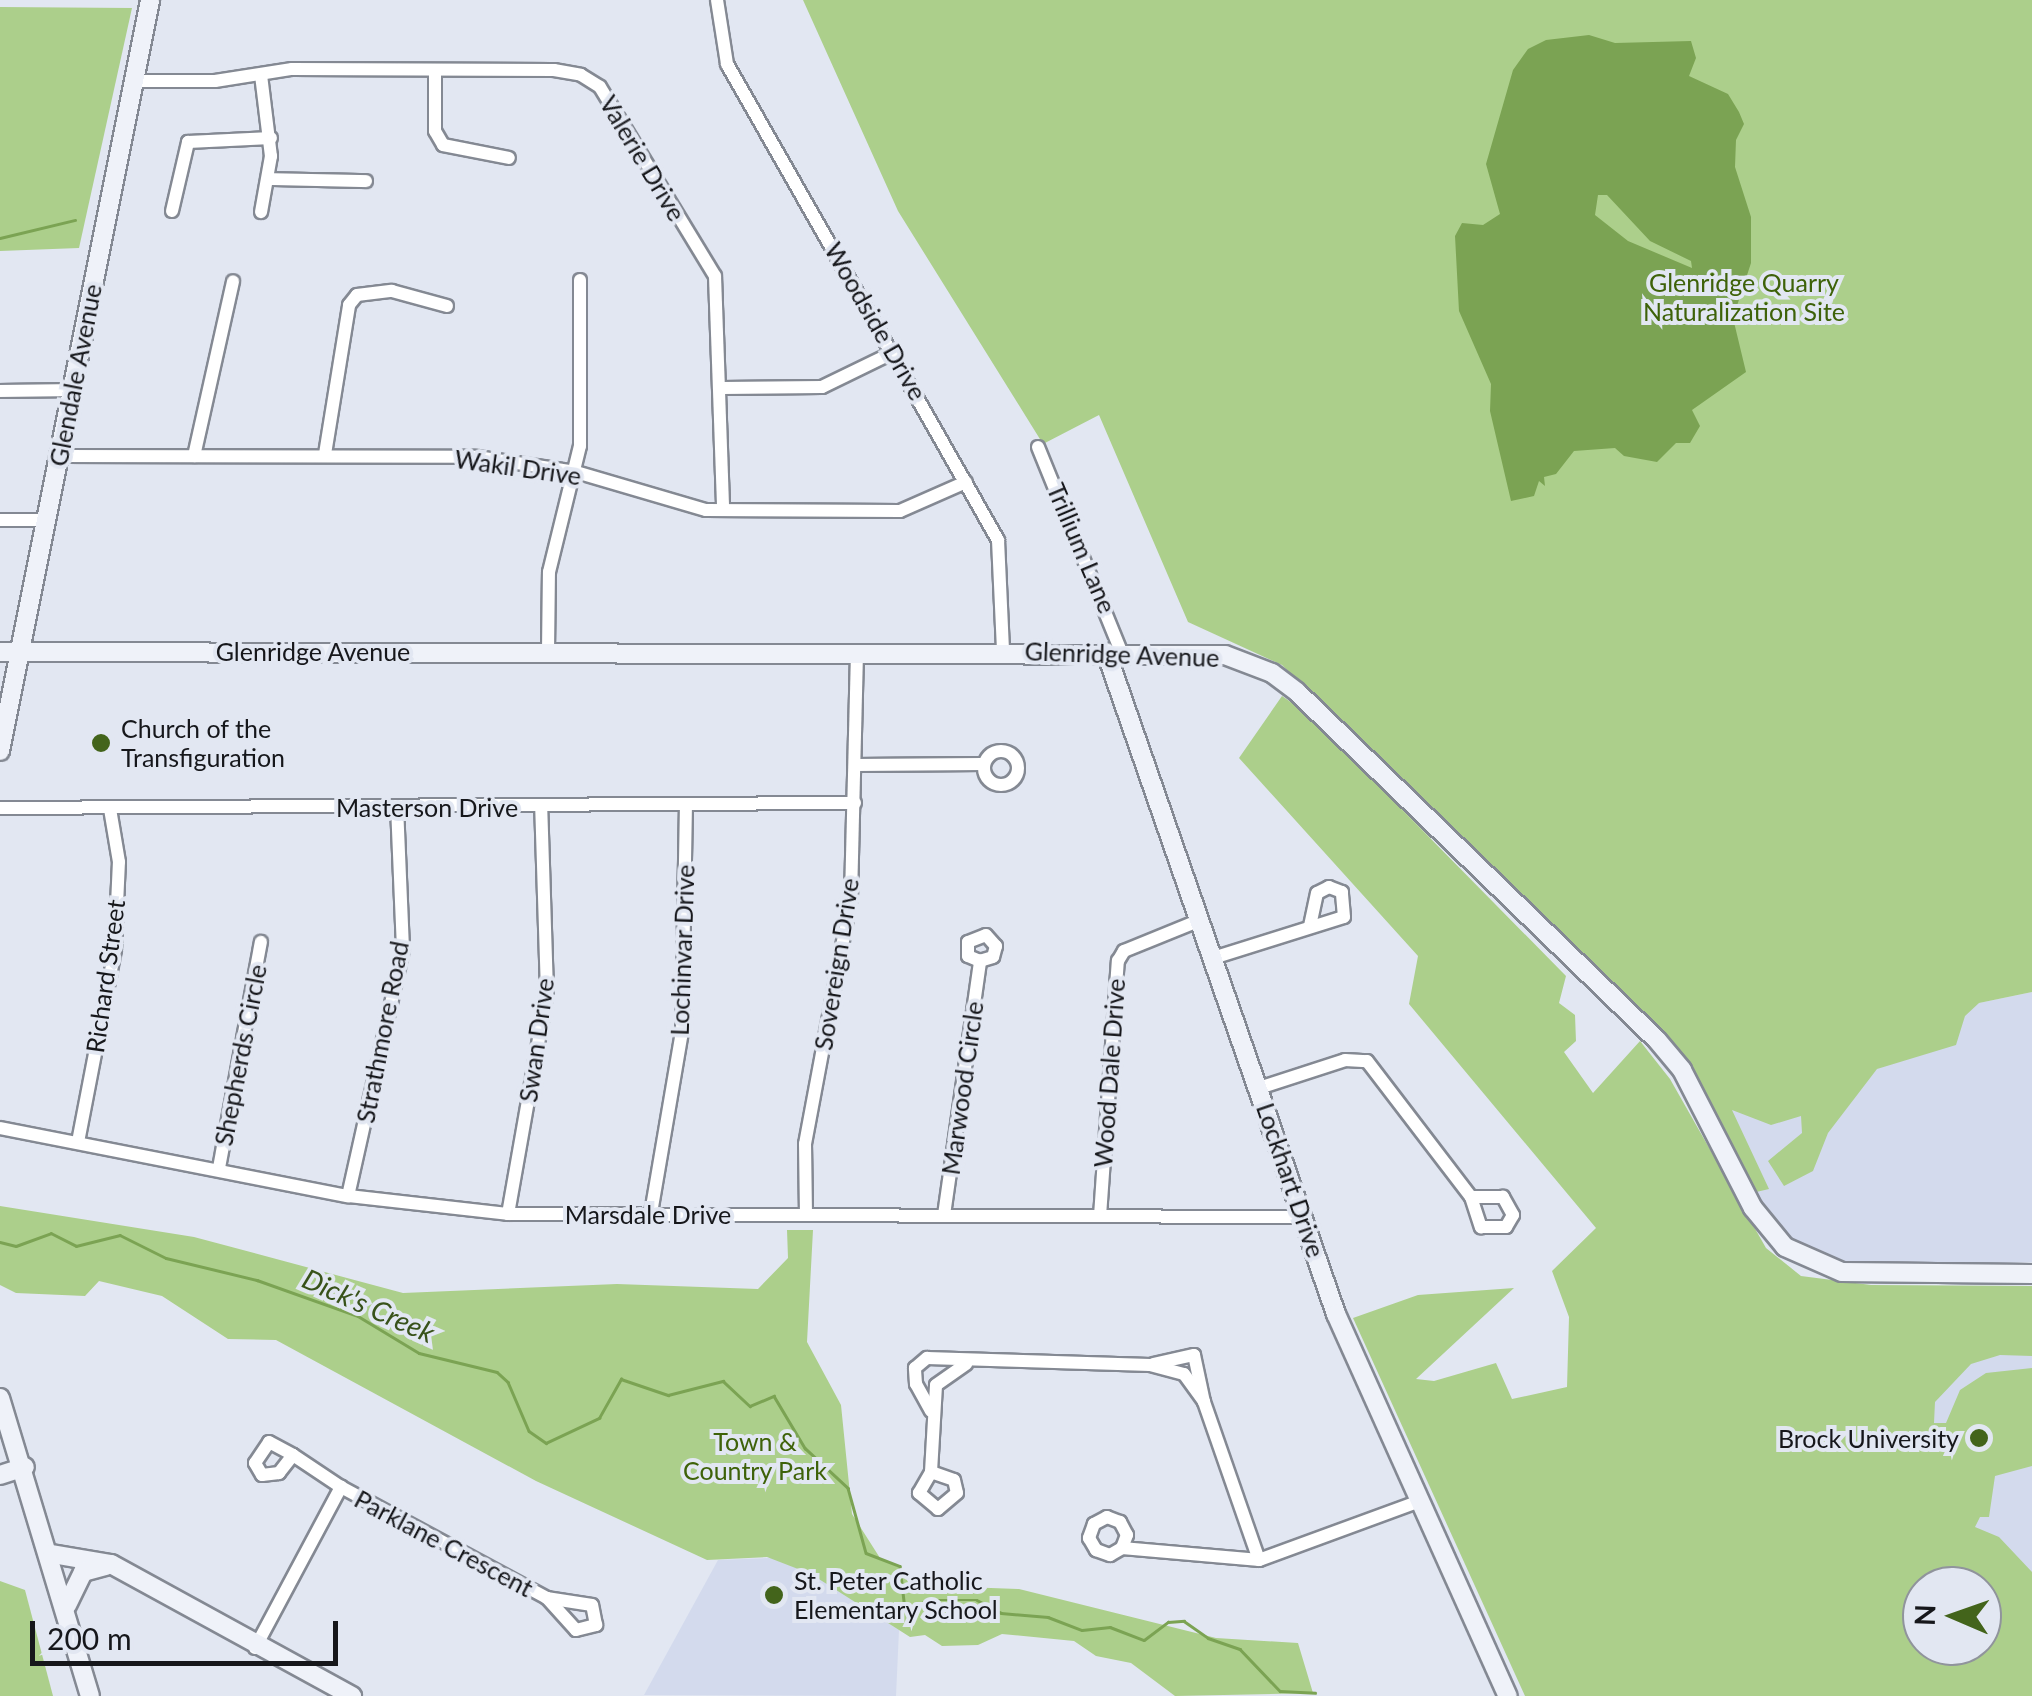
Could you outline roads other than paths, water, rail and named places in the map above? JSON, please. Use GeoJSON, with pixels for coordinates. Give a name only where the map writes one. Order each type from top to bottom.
{"type":"FeatureCollection","features":[{"type":"Feature","properties":{"kind":"main road","name":"Glendale Avenue"},"geometry":{"type":"LineString","coordinates":[[0,751],[150,0]]}},
{"type":"Feature","properties":{"kind":"main road","name":"Glenridge Avenue"},"geometry":{"type":"LineString","coordinates":[[0,652],[1114,651],[1225,655],[1297,692],[1672,1057],[1753,1208],[1785,1247],[1842,1272],[2032,1274]]}},
{"type":"Feature","properties":{"kind":"main road","name":"Lockhart Drive"},"geometry":{"type":"LineString","coordinates":[[1114,651],[1198,921],[1260,1088],[1336,1314],[1508,1696]]}},
{"type":"Feature","properties":{"kind":"main road"},"geometry":{"type":"LineString","coordinates":[[0,1398],[52,1554],[90,1696]]}},
{"type":"Feature","properties":{"kind":"main road"},"geometry":{"type":"LineString","coordinates":[[0,1475],[24,1467]]}},
{"type":"Feature","properties":{"kind":"main road"},"geometry":{"type":"LineString","coordinates":[[52,1554],[111,1564],[255,1648],[346,1695]]}},
{"type":"Feature","properties":{"kind":"main road"},"geometry":{"type":"LineString","coordinates":[[67,1605],[83,1572],[111,1564]]}},
{"type":"Feature","properties":{"kind":"street","name":"Woodside Drive"},"geometry":{"type":"LineString","coordinates":[[717,0],[727,64],[896,352],[1002,556],[1003,651]]}},
{"type":"Feature","properties":{"kind":"street","name":"Valerie Drive"},"geometry":{"type":"LineString","coordinates":[[134,81],[435,70],[554,70],[581,75],[600,87],[715,276],[722,388],[723,510]]}},
{"type":"Feature","properties":{"kind":"street"},"geometry":{"type":"LineString","coordinates":[[435,70],[435,130],[444,145],[509,158]]}},
{"type":"Feature","properties":{"kind":"street"},"geometry":{"type":"LineString","coordinates":[[261,75],[271,138],[261,212]]}},
{"type":"Feature","properties":{"kind":"street"},"geometry":{"type":"LineString","coordinates":[[172,211],[188,142],[271,138]]}},
{"type":"Feature","properties":{"kind":"street"},"geometry":{"type":"LineString","coordinates":[[268,179],[366,180]]}},
{"type":"Feature","properties":{"kind":"street"},"geometry":{"type":"LineString","coordinates":[[194,456],[233,280]]}},
{"type":"Feature","properties":{"kind":"street"},"geometry":{"type":"LineString","coordinates":[[548,651],[548,572],[576,472],[580,280]]}},
{"type":"Feature","properties":{"kind":"street"},"geometry":{"type":"LineString","coordinates":[[325,454],[348,305],[357,295],[392,291],[447,306]]}},
{"type":"Feature","properties":{"kind":"street"},"geometry":{"type":"LineString","coordinates":[[722,388],[822,387],[896,352]]}},
{"type":"Feature","properties":{"kind":"street"},"geometry":{"type":"LineString","coordinates":[[0,390],[72,390]]}},
{"type":"Feature","properties":{"kind":"street","name":"Trillium Lane"},"geometry":{"type":"LineString","coordinates":[[1038,447],[1114,651]]}},
{"type":"Feature","properties":{"kind":"street","name":"Wakil Drive"},"geometry":{"type":"LineString","coordinates":[[60,456],[477,457],[576,472],[723,510],[900,511],[966,482]]}},
{"type":"Feature","properties":{"kind":"street"},"geometry":{"type":"LineString","coordinates":[[0,520],[46,520]]}},
{"type":"Feature","properties":{"kind":"street","name":"Sovereign Drive"},"geometry":{"type":"LineString","coordinates":[[806,1215],[805,1144],[851,898],[857,652]]}},
{"type":"Feature","properties":{"kind":"street"},"geometry":{"type":"LineString","coordinates":[[856,765],[982,764]]}},
{"type":"Feature","properties":{"kind":"street","name":"Masterson Drive"},"geometry":{"type":"LineString","coordinates":[[0,808],[855,803]]}},
{"type":"Feature","properties":{"kind":"street","name":"Lochinvar Drive"},"geometry":{"type":"LineString","coordinates":[[651,1212],[682,1032],[686,805]]}},
{"type":"Feature","properties":{"kind":"street","name":"Swan Drive"},"geometry":{"type":"LineString","coordinates":[[508,1214],[546,992],[542,806]]}},
{"type":"Feature","properties":{"kind":"street","name":"Strathmore Road"},"geometry":{"type":"LineString","coordinates":[[348,1196],[403,948],[397,807]]}},
{"type":"Feature","properties":{"kind":"street","name":"Richard Street"},"geometry":{"type":"LineString","coordinates":[[78,1142],[114,949],[120,862],[110,809]]}},
{"type":"Feature","properties":{"kind":"street","name":"Wood Dale Drive"},"geometry":{"type":"LineString","coordinates":[[1100,1216],[1118,961],[1124,950],[1198,921]]}},
{"type":"Feature","properties":{"kind":"street"},"geometry":{"type":"LineString","coordinates":[[1213,958],[1310,926]]}},
{"type":"Feature","properties":{"kind":"street","name":"Shepherds Circle"},"geometry":{"type":"LineString","coordinates":[[219,1168],[261,942]]}},
{"type":"Feature","properties":{"kind":"street","name":"Marwood Circle"},"geometry":{"type":"LineString","coordinates":[[944,1215],[980,962]]}},
{"type":"Feature","properties":{"kind":"street"},"geometry":{"type":"LineString","coordinates":[[1260,1088],[1346,1060],[1367,1061],[1471,1197]]}},
{"type":"Feature","properties":{"kind":"street","name":"Marsdale Drive"},"geometry":{"type":"LineString","coordinates":[[0,1128],[348,1196],[508,1214],[1303,1217]]}},
{"type":"Feature","properties":{"kind":"street"},"geometry":{"type":"LineString","coordinates":[[931,1411],[916,1384],[919,1362],[1150,1365],[1194,1355],[1204,1402],[1259,1560]]}},
{"type":"Feature","properties":{"kind":"street"},"geometry":{"type":"LineString","coordinates":[[931,1472],[931,1411],[936,1385],[966,1364]]}},
{"type":"Feature","properties":{"kind":"street"},"geometry":{"type":"LineString","coordinates":[[1150,1365],[1184,1374],[1204,1402]]}},
{"type":"Feature","properties":{"kind":"street","name":"Parklane Crescent"},"geometry":{"type":"LineString","coordinates":[[293,1454],[341,1487],[547,1598]]}},
{"type":"Feature","properties":{"kind":"street","name":"Parklane Crescent"},"geometry":{"type":"LineString","coordinates":[[255,1648],[341,1487]]}},
{"type":"Feature","properties":{"kind":"street"},"geometry":{"type":"LineString","coordinates":[[1122,1548],[1259,1560],[1420,1501]]}},
{"type":"Feature","properties":{"kind":"waterway"},"geometry":{"type":"LineString","coordinates":[[0,238],[75,220]]}},
{"type":"Feature","properties":{"kind":"waterway","name":"Dick's Creek"},"geometry":{"type":"LineString","coordinates":[[0,1242],[16,1246],[51,1233],[76,1246],[120,1235],[166,1258],[257,1280],[358,1316],[419,1353],[497,1372],[508,1382],[529,1431],[546,1443],[599,1418],[621,1379],[668,1395],[723,1381],[750,1406],[774,1396],[805,1448],[848,1488],[866,1553],[900,1566],[905,1610],[929,1600],[977,1600],[1001,1613],[1048,1617],[1082,1630],[1110,1627],[1144,1640],[1168,1622],[1184,1621],[1208,1638],[1240,1649],[1280,1691],[1315,1693]]}},
{"type":"Feature","properties":{"kind":"place","name":"Church of the Transfiguration"},"geometry":{"type":"Point","coordinates":[101,743]}},
{"type":"Feature","properties":{"kind":"place","name":"Brock University"},"geometry":{"type":"Point","coordinates":[1979,1438]}},
{"type":"Feature","properties":{"kind":"place","name":"St. Peter Catholic Elementary School"},"geometry":{"type":"Point","coordinates":[774,1595]}},
{"type":"Feature","properties":{"kind":"park label","name":"Glenridge Quarry Naturalization Site"},"geometry":{"type":"Point","coordinates":[1744,298]}},
{"type":"Feature","properties":{"kind":"park label","name":"Town & Country Park"},"geometry":{"type":"Point","coordinates":[755,1456]}}]}
